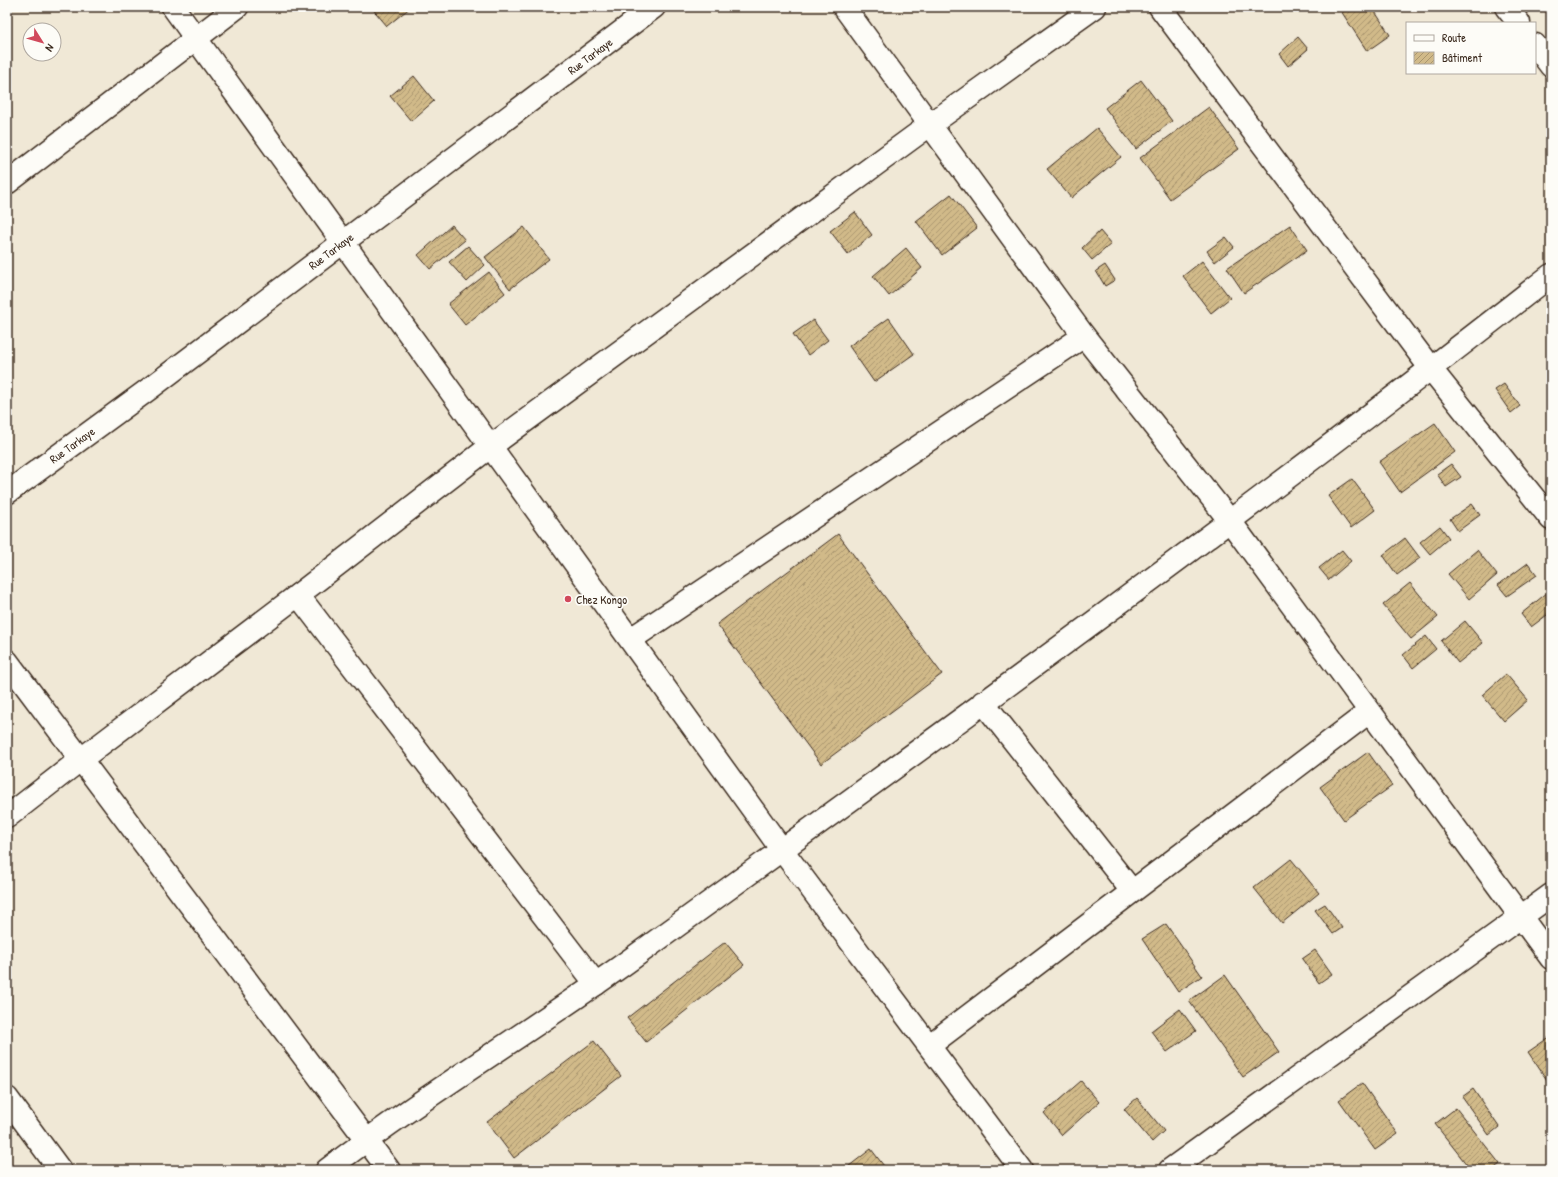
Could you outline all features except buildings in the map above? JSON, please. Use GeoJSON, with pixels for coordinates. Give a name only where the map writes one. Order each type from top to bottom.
{"type":"FeatureCollection","features":[{"type":"Feature","properties":{"kind":"street"},"geometry":{"type":"LineString","coordinates":[[173,7],[782,850],[930,1045],[1022,1170]]}},
{"type":"Feature","properties":{"kind":"street"},"geometry":{"type":"LineString","coordinates":[[7,183],[237,7]]}},
{"type":"Feature","properties":{"kind":"street","name":"Rue Tarkaye"},"geometry":{"type":"LineString","coordinates":[[7,493],[149,389],[654,7]]}},
{"type":"Feature","properties":{"kind":"street"},"geometry":{"type":"LineString","coordinates":[[844,7],[931,124],[1084,336],[1230,521],[1551,958]]}},
{"type":"Feature","properties":{"kind":"street"},"geometry":{"type":"LineString","coordinates":[[7,817],[491,446],[931,124],[1095,7]]}},
{"type":"Feature","properties":{"kind":"street"},"geometry":{"type":"LineString","coordinates":[[1160,7],[1431,369],[1551,519]]}},
{"type":"Feature","properties":{"kind":"street"},"geometry":{"type":"LineString","coordinates":[[1506,7],[1517,22]]}},
{"type":"Feature","properties":{"kind":"street"},"geometry":{"type":"LineString","coordinates":[[1536,46],[1551,66]]}},
{"type":"Feature","properties":{"kind":"street"},"geometry":{"type":"LineString","coordinates":[[326,1170],[366,1140],[596,984],[782,850],[1230,521],[1551,276]]}},
{"type":"Feature","properties":{"kind":"street"},"geometry":{"type":"LineString","coordinates":[[631,639],[1084,336]]}},
{"type":"Feature","properties":{"kind":"street"},"geometry":{"type":"LineString","coordinates":[[298,595],[596,984]]}},
{"type":"Feature","properties":{"kind":"street"},"geometry":{"type":"LineString","coordinates":[[7,661],[389,1170]]}},
{"type":"Feature","properties":{"kind":"street"},"geometry":{"type":"LineString","coordinates":[[983,702],[1132,891]]}},
{"type":"Feature","properties":{"kind":"street"},"geometry":{"type":"LineString","coordinates":[[930,1045],[1370,712]]}},
{"type":"Feature","properties":{"kind":"street"},"geometry":{"type":"LineString","coordinates":[[1170,1170],[1551,895]]}},
{"type":"Feature","properties":{"kind":"street"},"geometry":{"type":"LineString","coordinates":[[7,1098],[60,1170]]}},
{"type":"Feature","properties":{"kind":"place","name":"Chez Kongo"},"geometry":{"type":"Point","coordinates":[568,599]}}]}
